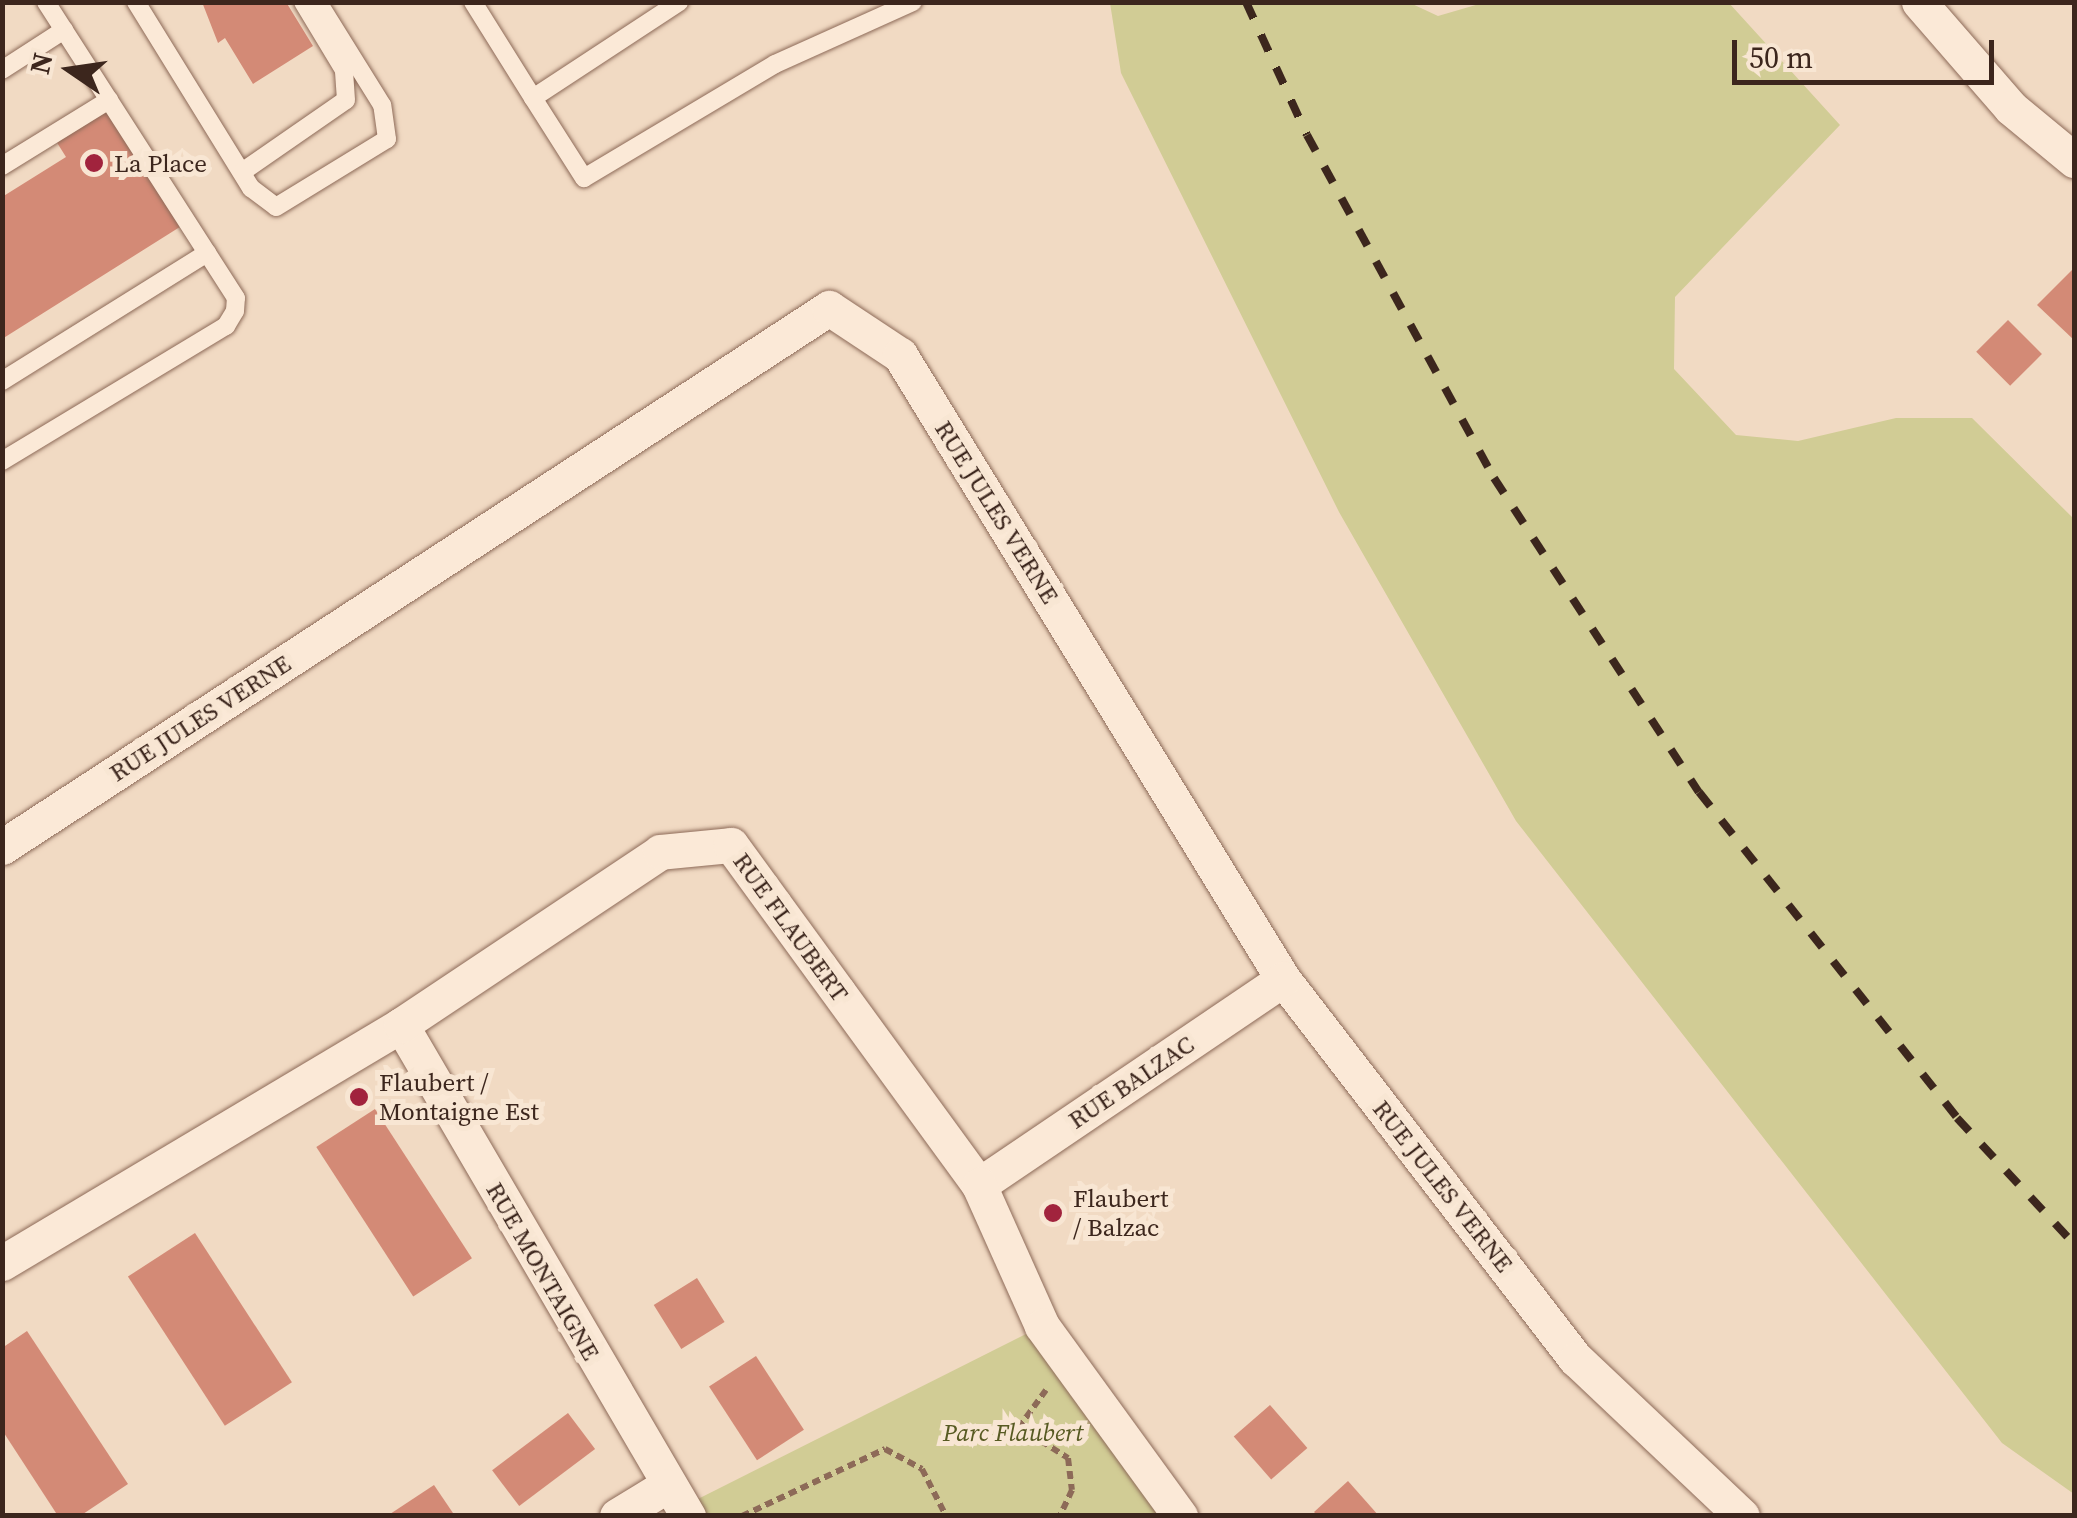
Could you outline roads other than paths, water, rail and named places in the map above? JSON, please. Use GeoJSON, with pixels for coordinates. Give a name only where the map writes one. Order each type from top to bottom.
{"type":"FeatureCollection","features":[{"type":"Feature","properties":{"kind":"street"},"geometry":{"type":"LineString","coordinates":[[1919,2],[2010,108],[2074,160]]}},
{"type":"Feature","properties":{"kind":"street","name":"RUE JULES VERNE"},"geometry":{"type":"LineString","coordinates":[[2,847],[829,308],[900,355],[1283,978],[1576,1359],[1742,1516]]}},
{"type":"Feature","properties":{"kind":"street","name":"RUE FLAUBERT"},"geometry":{"type":"LineString","coordinates":[[2,1263],[401,1025],[660,852],[732,846],[979,1185],[1042,1326],[1180,1516]]}},
{"type":"Feature","properties":{"kind":"street","name":"RUE BALZAC"},"geometry":{"type":"LineString","coordinates":[[979,1185],[1283,978]]}},
{"type":"Feature","properties":{"kind":"street","name":"RUE MONTAIGNE"},"geometry":{"type":"LineString","coordinates":[[401,1025],[666,1486],[688,1516]]}},
{"type":"Feature","properties":{"kind":"street"},"geometry":{"type":"LineString","coordinates":[[617,1516],[666,1486]]}},
{"type":"Feature","properties":{"kind":"lane"},"geometry":{"type":"LineString","coordinates":[[2,460],[226,326],[236,298],[46,2]]}},
{"type":"Feature","properties":{"kind":"lane"},"geometry":{"type":"LineString","coordinates":[[136,2],[261,202],[276,207],[387,139],[382,105],[318,2]]}},
{"type":"Feature","properties":{"kind":"lane"},"geometry":{"type":"LineString","coordinates":[[242,172],[332,119],[346,100],[344,70],[302,2]]}},
{"type":"Feature","properties":{"kind":"lane"},"geometry":{"type":"LineString","coordinates":[[473,2],[584,178],[775,64],[913,2]]}},
{"type":"Feature","properties":{"kind":"lane"},"geometry":{"type":"LineString","coordinates":[[533,98],[678,2]]}},
{"type":"Feature","properties":{"kind":"lane"},"geometry":{"type":"LineString","coordinates":[[2,70],[64,30]]}},
{"type":"Feature","properties":{"kind":"lane"},"geometry":{"type":"LineString","coordinates":[[2,166],[109,100]]}},
{"type":"Feature","properties":{"kind":"lane"},"geometry":{"type":"LineString","coordinates":[[2,380],[208,253]]}},
{"type":"Feature","properties":{"kind":"railway"},"geometry":{"type":"LineString","coordinates":[[1246,2],[1307,135],[1494,478],[1699,792],[1957,1118],[2074,1244]]}},
{"type":"Feature","properties":{"kind":"place","name":"La Place"},"geometry":{"type":"Point","coordinates":[94,163]}},
{"type":"Feature","properties":{"kind":"place","name":"Flaubert / Montaigne Est"},"geometry":{"type":"Point","coordinates":[359,1097]}},
{"type":"Feature","properties":{"kind":"place","name":"Flaubert / Balzac"},"geometry":{"type":"Point","coordinates":[1053,1213]}},
{"type":"Feature","properties":{"kind":"park label","name":"Parc Flaubert"},"geometry":{"type":"Point","coordinates":[1013,1432]}}]}
